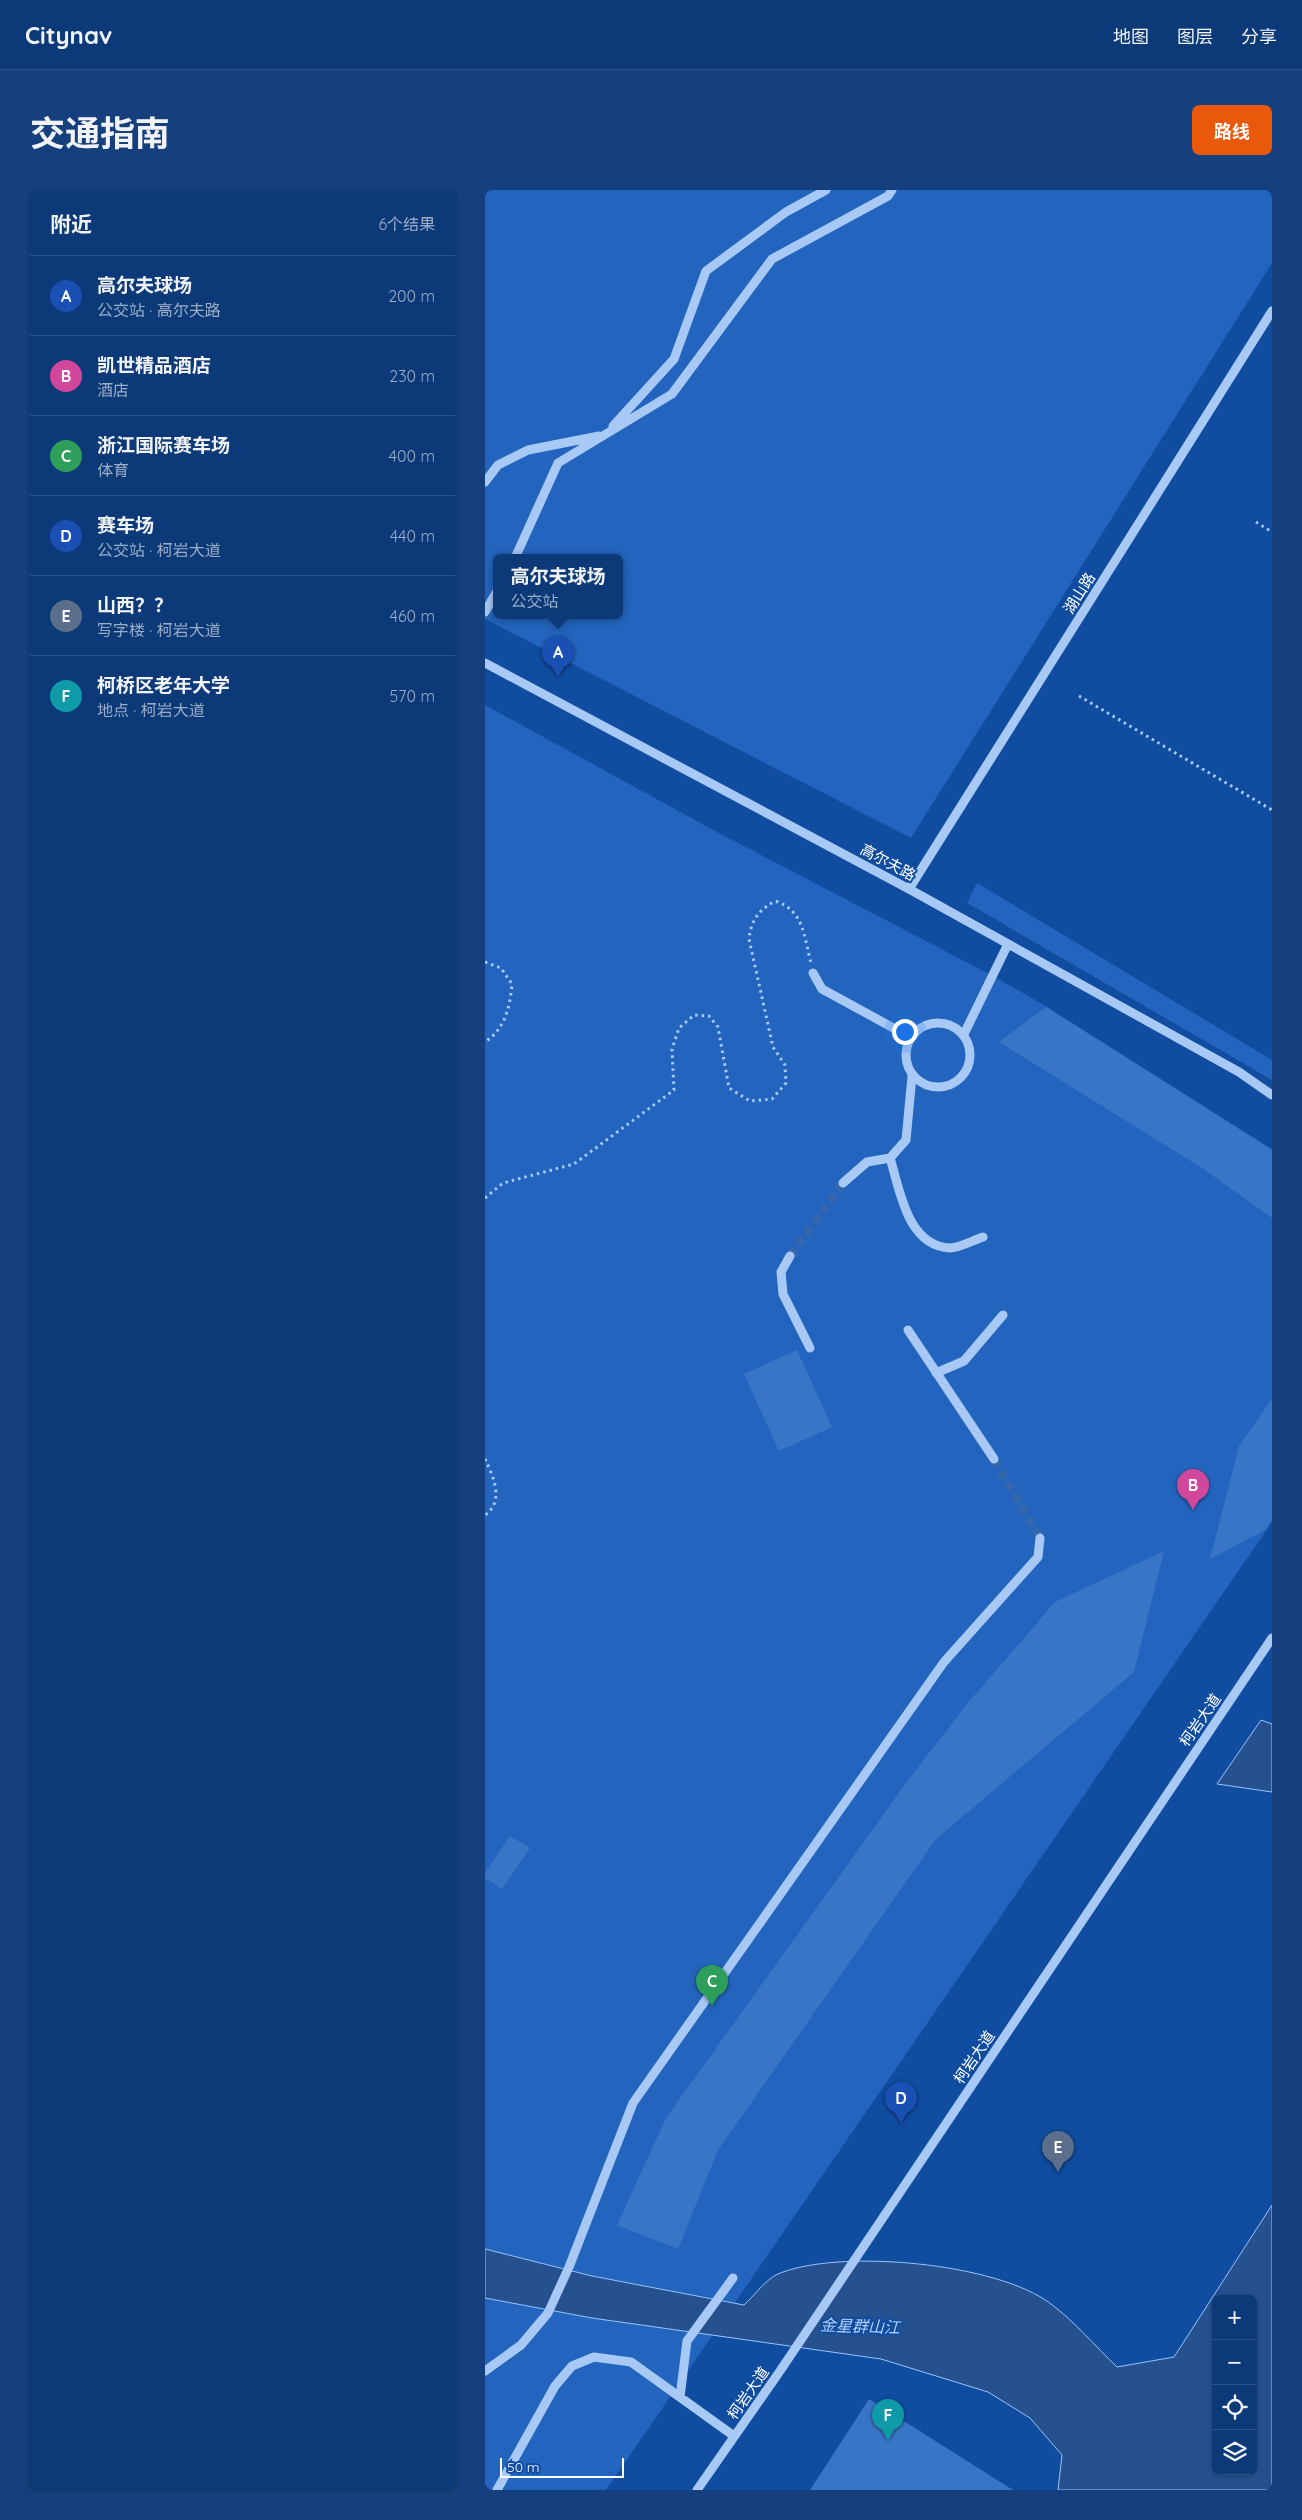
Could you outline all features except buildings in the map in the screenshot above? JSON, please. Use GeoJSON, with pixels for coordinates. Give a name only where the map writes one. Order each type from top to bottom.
{"type":"FeatureCollection","features":[{"type":"Feature","properties":{"kind":"street"},"geometry":{"type":"LineString","coordinates":[[485,482],[498,465],[529,450],[605,435],[674,359],[706,272],[786,212],[826,190]]}},
{"type":"Feature","properties":{"kind":"street"},"geometry":{"type":"LineString","coordinates":[[517,554],[558,463],[672,394],[772,259],[888,196],[891,190]]}},
{"type":"Feature","properties":{"kind":"street","name":"湖山路"},"geometry":{"type":"LineString","coordinates":[[909,889],[1272,311]]}},
{"type":"Feature","properties":{"kind":"street"},"geometry":{"type":"LineString","coordinates":[[485,612],[493,599]]}},
{"type":"Feature","properties":{"kind":"street","name":"高尔夫路"},"geometry":{"type":"LineString","coordinates":[[485,663],[909,889],[1239,1072],[1272,1095]]}},
{"type":"Feature","properties":{"kind":"street"},"geometry":{"type":"LineString","coordinates":[[964,1034],[1008,944]]}},
{"type":"Feature","properties":{"kind":"street"},"geometry":{"type":"LineString","coordinates":[[813,973],[823,990],[910,1037]]}},
{"type":"Feature","properties":{"kind":"street"},"geometry":{"type":"LineString","coordinates":[[843,1183],[867,1162],[890,1158],[906,1140],[913,1076],[905,1057],[910,1037],[926,1024],[947,1022],[964,1034],[972,1053],[967,1073],[951,1086],[930,1087],[913,1076]]}},
{"type":"Feature","properties":{"kind":"street"},"geometry":{"type":"LineString","coordinates":[[890,1158],[911,1223],[924,1240],[951,1248],[983,1237]]}},
{"type":"Feature","properties":{"kind":"street"},"geometry":{"type":"LineString","coordinates":[[790,1256],[781,1272],[783,1294],[810,1348]]}},
{"type":"Feature","properties":{"kind":"street"},"geometry":{"type":"LineString","coordinates":[[936,1373],[964,1361],[1003,1315]]}},
{"type":"Feature","properties":{"kind":"street"},"geometry":{"type":"LineString","coordinates":[[908,1330],[994,1459]]}},
{"type":"Feature","properties":{"kind":"street"},"geometry":{"type":"LineString","coordinates":[[485,2371],[521,2345],[548,2314],[569,2267],[633,2103],[943,1662],[1038,1557],[1041,1538]]}},
{"type":"Feature","properties":{"kind":"street","name":"柯岩大道"},"geometry":{"type":"LineString","coordinates":[[697,2490],[780,2371],[1186,1763],[1272,1638]]}},
{"type":"Feature","properties":{"kind":"street"},"geometry":{"type":"LineString","coordinates":[[680,2397],[687,2341],[733,2278]]}},
{"type":"Feature","properties":{"kind":"street"},"geometry":{"type":"LineString","coordinates":[[497,2490],[555,2386],[572,2366],[594,2357],[631,2362],[734,2436]]}},
{"type":"Feature","properties":{"kind":"path"},"geometry":{"type":"LineString","coordinates":[[1257,522],[1272,532]]}},
{"type":"Feature","properties":{"kind":"path"},"geometry":{"type":"LineString","coordinates":[[1079,696],[1272,810]]}},
{"type":"Feature","properties":{"kind":"path"},"geometry":{"type":"LineString","coordinates":[[485,1198],[503,1183],[574,1164],[674,1090],[672,1049],[679,1028],[695,1015],[709,1016],[718,1027],[729,1088],[749,1101],[771,1099],[786,1083],[785,1064],[773,1047],[749,939],[751,926],[761,909],[775,901],[789,905],[799,920],[813,973]]}},
{"type":"Feature","properties":{"kind":"path"},"geometry":{"type":"LineString","coordinates":[[485,962],[501,968],[512,984],[510,1007],[496,1034],[485,1042]]}},
{"type":"Feature","properties":{"kind":"path"},"geometry":{"type":"LineString","coordinates":[[485,1459],[495,1481],[496,1499],[485,1514]]}},
{"type":"Feature","properties":{"kind":"shaded area"},"geometry":{"type":"Polygon","coordinates":[[[485,190],[1272,190],[1272,263],[911,838],[485,619],[485,190]]]}},
{"type":"Feature","properties":{"kind":"shaded area"},"geometry":{"type":"Polygon","coordinates":[[[485,705],[715,831],[993,976],[1044,1005],[1272,1149],[1272,1522],[606,2490],[485,2490],[485,705]]]}},
{"type":"Feature","properties":{"kind":"shaded area"},"geometry":{"type":"Polygon","coordinates":[[[977,883],[1272,1060],[1272,1080],[967,903],[977,883]]]}},
{"type":"Feature","properties":{"kind":"water"},"geometry":{"type":"Polygon","coordinates":[[[1261,1720],[1272,1724],[1272,1792],[1217,1784],[1261,1720]]]}},
{"type":"Feature","properties":{"kind":"water","name":"金星群山江"},"geometry":{"type":"Polygon","coordinates":[[[1272,2205],[1272,2490],[1058,2490],[1062,2455],[1030,2418],[988,2392],[881,2359],[592,2318],[485,2298],[485,2249],[592,2276],[744,2305],[774,2276],[805,2266],[839,2262],[877,2261],[957,2270],[995,2278],[1027,2290],[1051,2304],[1117,2367],[1174,2357],[1212,2298],[1212,2475],[1257,2475],[1257,2295],[1214,2295],[1272,2205]]]}},
{"type":"Feature","properties":{"kind":"tunnel"},"geometry":{"type":"LineString","coordinates":[[790,1256],[843,1183]]}},
{"type":"Feature","properties":{"kind":"tunnel"},"geometry":{"type":"LineString","coordinates":[[994,1459],[1040,1538]]}},
{"type":"Feature","properties":{"kind":"place","name":"高尔夫球场"},"geometry":{"type":"Point","coordinates":[558,677]}},
{"type":"Feature","properties":{"kind":"place","name":"凯世精品酒店"},"geometry":{"type":"Point","coordinates":[1193,1510]}},
{"type":"Feature","properties":{"kind":"place","name":"浙江国际赛车场"},"geometry":{"type":"Point","coordinates":[712,2006]}},
{"type":"Feature","properties":{"kind":"place","name":"赛车场"},"geometry":{"type":"Point","coordinates":[901,2123]}},
{"type":"Feature","properties":{"kind":"place","name":"山西？？"},"geometry":{"type":"Point","coordinates":[1058,2172]}},
{"type":"Feature","properties":{"kind":"place","name":"柯桥区老年大学"},"geometry":{"type":"Point","coordinates":[888,2440]}}]}
